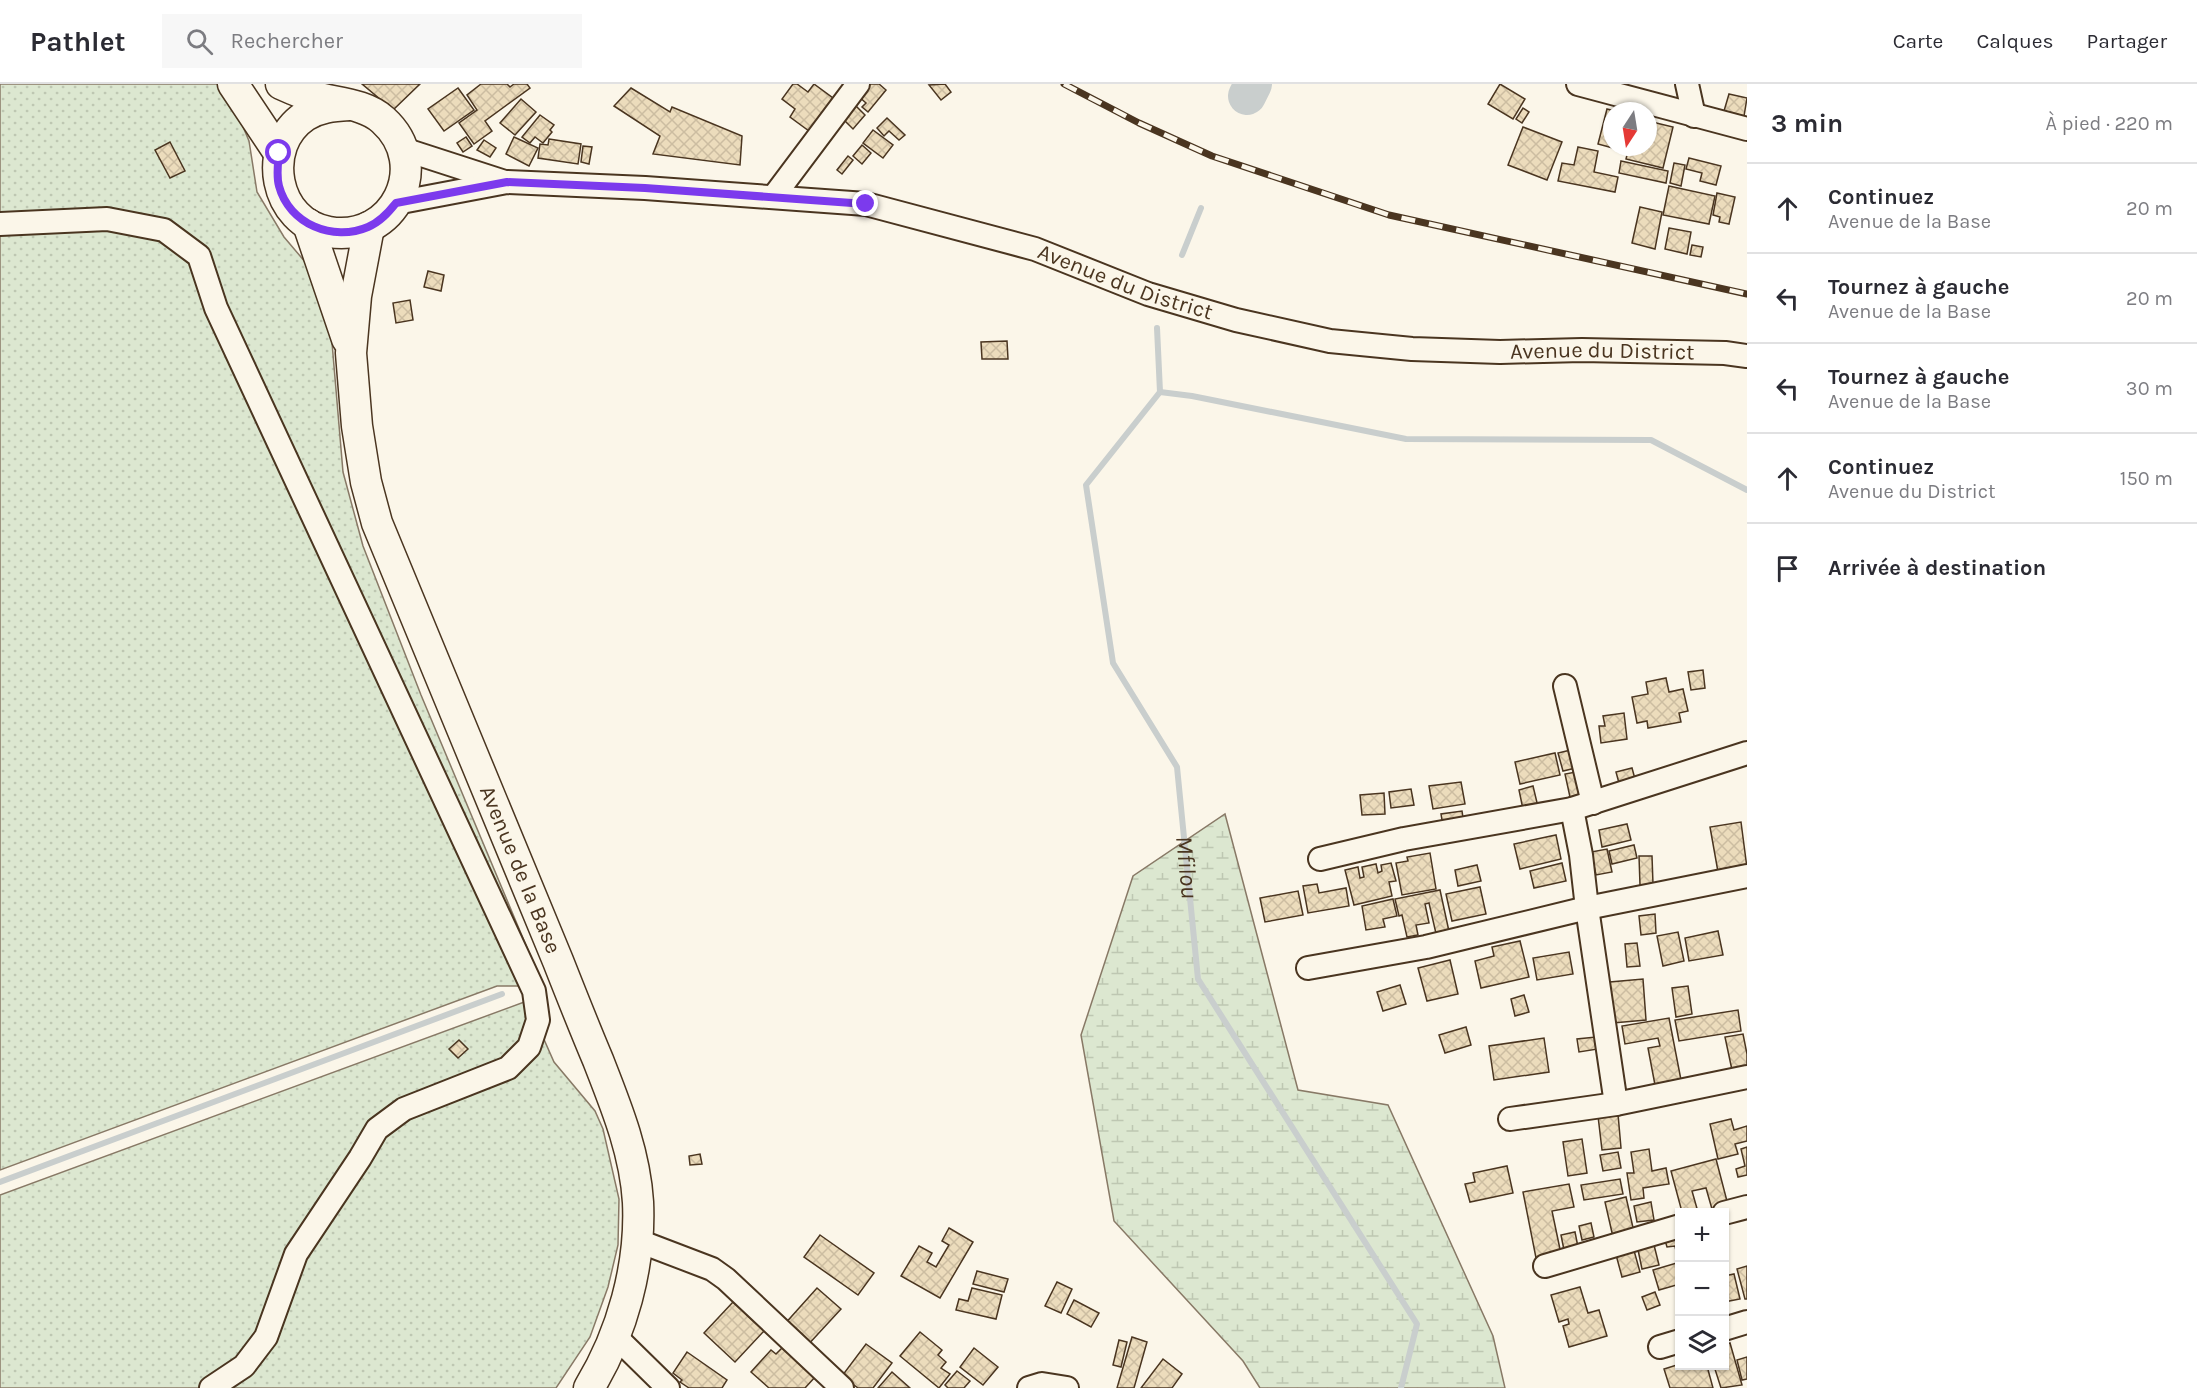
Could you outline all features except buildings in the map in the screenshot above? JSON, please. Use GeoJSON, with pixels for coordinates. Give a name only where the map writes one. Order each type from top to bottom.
{"type":"FeatureCollection","features":[{"type":"Feature","properties":{"kind":"main road"},"geometry":{"type":"LineString","coordinates":[[233,84],[279,153]]}},
{"type":"Feature","properties":{"kind":"main road"},"geometry":{"type":"LineString","coordinates":[[281,84],[312,96],[349,105]]}},
{"type":"Feature","properties":{"kind":"main road","name":"Avenue de la Base"},"geometry":{"type":"LineString","coordinates":[[349,105],[367,110],[382,119],[394,133],[403,149],[406,177],[403,191],[385,217],[369,227],[349,233],[327,232],[308,224],[285,200],[279,185],[277,169],[279,153],[289,132],[305,116],[326,106],[349,105]]}},
{"type":"Feature","properties":{"kind":"main road","name":"Avenue de la Base"},"geometry":{"type":"LineString","coordinates":[[308,224],[351,353]]}},
{"type":"Feature","properties":{"kind":"main road","name":"Avenue de la Base"},"geometry":{"type":"LineString","coordinates":[[369,227],[356,296],[351,353],[357,426],[364,471],[377,523],[620,1116],[628,1142],[638,1202],[631,1283],[615,1336],[601,1369],[589,1388]]}},
{"type":"Feature","properties":{"kind":"street"},"geometry":{"type":"LineString","coordinates":[[774,196],[858,84]]}},
{"type":"Feature","properties":{"kind":"street"},"geometry":{"type":"LineString","coordinates":[[1578,84],[1747,129]]}},
{"type":"Feature","properties":{"kind":"street"},"geometry":{"type":"LineString","coordinates":[[1687,84],[1694,116]]}},
{"type":"Feature","properties":{"kind":"street","name":"Avenue du District"},"geometry":{"type":"LineString","coordinates":[[403,149],[507,182]]}},
{"type":"Feature","properties":{"kind":"street","name":"Avenue du District"},"geometry":{"type":"LineString","coordinates":[[396,203],[507,182],[774,196],[866,204],[1035,249],[1148,294],[1225,317],[1330,340],[1423,349],[1500,352],[1582,350],[1725,353],[1747,356]]}},
{"type":"Feature","properties":{"kind":"street"},"geometry":{"type":"LineString","coordinates":[[0,224],[106,219],[164,230],[199,256],[216,308],[534,991],[538,1020],[529,1047],[508,1068],[404,1109],[377,1129],[296,1254],[266,1337],[243,1366],[212,1388]]}},
{"type":"Feature","properties":{"kind":"street"},"geometry":{"type":"LineString","coordinates":[[1565,686],[1583,806],[1581,855],[1587,908],[1616,1104]]}},
{"type":"Feature","properties":{"kind":"street"},"geometry":{"type":"LineString","coordinates":[[1320,859],[1404,839],[1583,806],[1747,753]]}},
{"type":"Feature","properties":{"kind":"street"},"geometry":{"type":"LineString","coordinates":[[1308,968],[1426,947],[1587,908],[1747,876]]}},
{"type":"Feature","properties":{"kind":"street"},"geometry":{"type":"LineString","coordinates":[[1510,1119],[1616,1104],[1747,1077]]}},
{"type":"Feature","properties":{"kind":"street"},"geometry":{"type":"LineString","coordinates":[[1729,1212],[1747,1207]]}},
{"type":"Feature","properties":{"kind":"street"},"geometry":{"type":"LineString","coordinates":[[1545,1266],[1675,1227]]}},
{"type":"Feature","properties":{"kind":"street"},"geometry":{"type":"LineString","coordinates":[[636,1240],[712,1269],[726,1279],[842,1388]]}},
{"type":"Feature","properties":{"kind":"street"},"geometry":{"type":"LineString","coordinates":[[1729,1328],[1747,1322]]}},
{"type":"Feature","properties":{"kind":"street"},"geometry":{"type":"LineString","coordinates":[[615,1336],[643,1379],[668,1388]]}},
{"type":"Feature","properties":{"kind":"street"},"geometry":{"type":"LineString","coordinates":[[1029,1388],[1042,1384],[1067,1388]]}},
{"type":"Feature","properties":{"kind":"green space"},"geometry":{"type":"Polygon","coordinates":[[[0,84],[217,84],[233,103],[249,141],[257,192],[284,237],[306,263],[331,331],[343,472],[363,546],[421,695],[543,986],[497,986],[0,1170],[0,84]]]}},
{"type":"Feature","properties":{"kind":"green space"},"geometry":{"type":"Polygon","coordinates":[[[1225,814],[1298,1090],[1388,1105],[1493,1336],[1505,1388],[1260,1388],[1243,1361],[1114,1221],[1081,1035],[1133,876],[1225,814]]]}},
{"type":"Feature","properties":{"kind":"green space"},"geometry":{"type":"Polygon","coordinates":[[[527,1001],[554,1062],[595,1111],[603,1129],[619,1199],[618,1245],[608,1287],[590,1337],[556,1388],[0,1388],[0,1195],[527,1001]]]}},
{"type":"Feature","properties":{"kind":"waterway","name":"Mfilou"},"geometry":{"type":"LineString","coordinates":[[1247,96],[1253,84]]}},
{"type":"Feature","properties":{"kind":"waterway","name":"Mfilou"},"geometry":{"type":"LineString","coordinates":[[1182,255],[1201,208]]}},
{"type":"Feature","properties":{"kind":"waterway","name":"Mfilou"},"geometry":{"type":"LineString","coordinates":[[1157,328],[1160,392],[1086,485],[1113,663],[1177,767],[1198,979],[1417,1324],[1401,1388]]}},
{"type":"Feature","properties":{"kind":"waterway"},"geometry":{"type":"LineString","coordinates":[[1160,392],[1192,396],[1406,439],[1651,440],[1747,490]]}},
{"type":"Feature","properties":{"kind":"waterway"},"geometry":{"type":"LineString","coordinates":[[0,1182],[502,994]]}},
{"type":"Feature","properties":{"kind":"railway"},"geometry":{"type":"LineString","coordinates":[[1064,84],[1139,123],[1212,156],[1389,215],[1747,294]]}},
{"type":"Feature","properties":{"kind":"route"},"geometry":{"type":"LineString","coordinates":[[279,153],[277,169],[279,185],[285,200],[308,224],[327,232],[349,233],[369,227],[385,217],[396,203],[507,182],[645,188],[866,204]]}}]}
